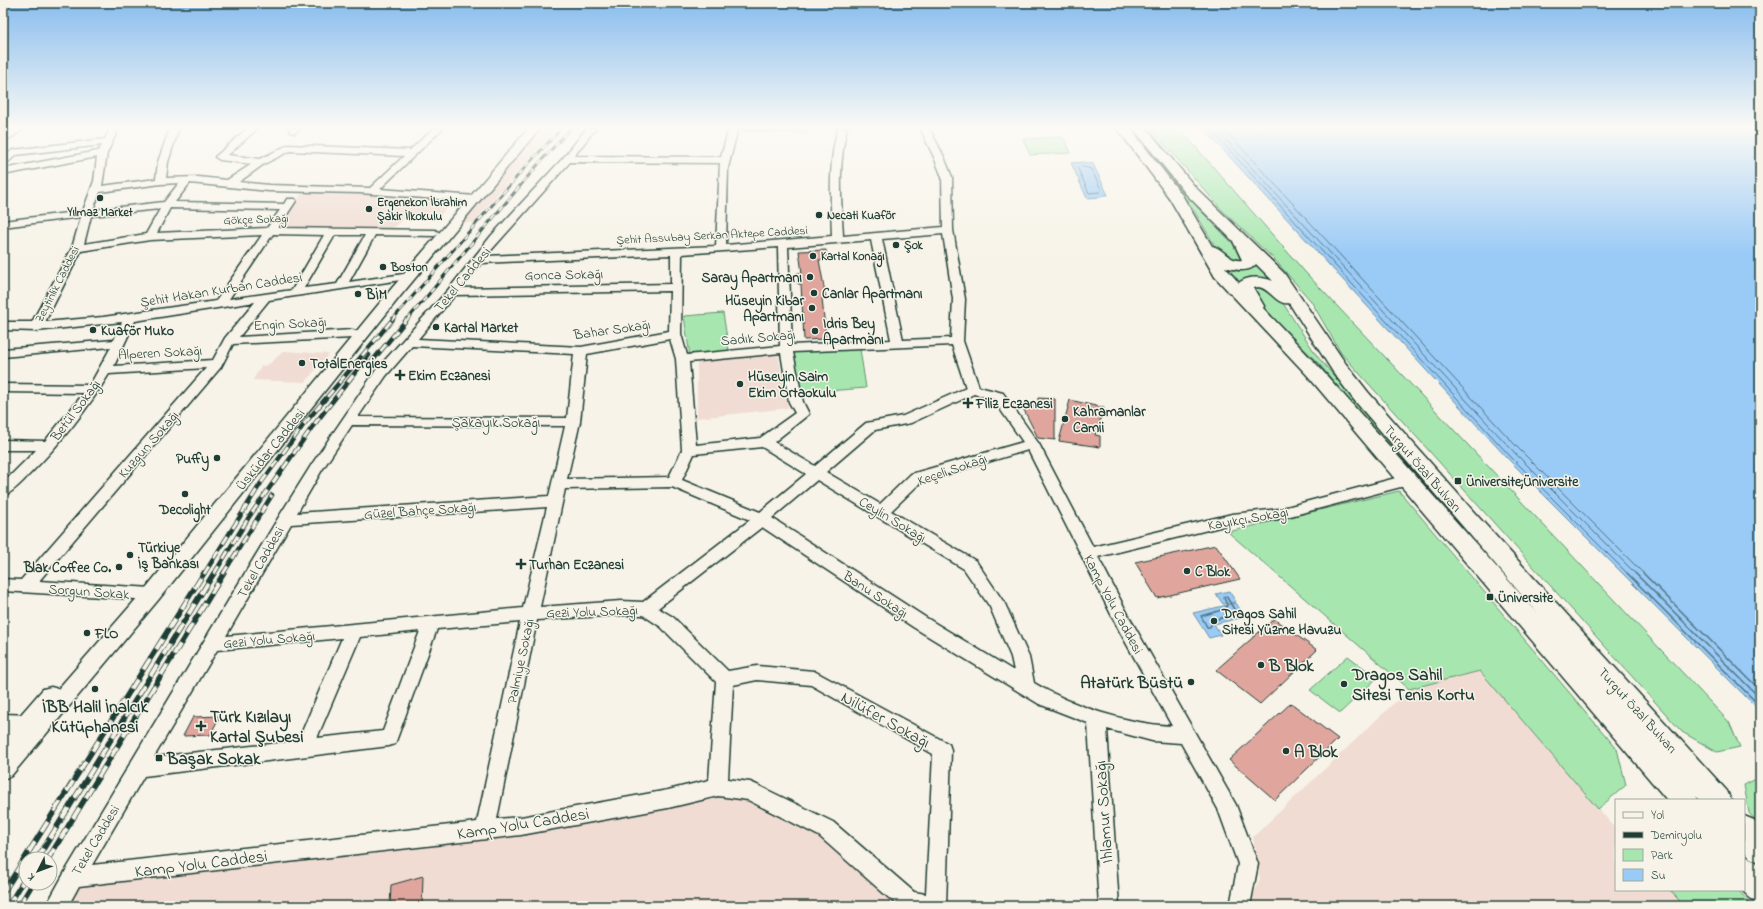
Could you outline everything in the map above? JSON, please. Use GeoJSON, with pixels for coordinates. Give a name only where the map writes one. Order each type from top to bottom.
{"type":"FeatureCollection","features":[{"type":"Feature","properties":{"kind":"highway","name":"Turgut Özal Bulvarı"},"geometry":{"type":"LineString","coordinates":[[1156,170],[1177,198],[1221,274],[1313,371],[1683,799]]}},
{"type":"Feature","properties":{"kind":"highway","name":"Turgut Özal Bulvarı"},"geometry":{"type":"LineString","coordinates":[[1174,170],[1191,191],[1278,276],[1339,368],[1361,396],[1465,516],[1717,799]]}},
{"type":"Feature","properties":{"kind":"highway"},"geometry":{"type":"LineString","coordinates":[[1202,242],[1225,262],[1236,265],[1245,265],[1249,263],[1250,259],[1239,237]]}},
{"type":"Feature","properties":{"kind":"highway"},"geometry":{"type":"LineString","coordinates":[[1262,318],[1246,289],[1246,285],[1250,283],[1267,284],[1280,291],[1308,328],[1322,342]]}},
{"type":"Feature","properties":{"kind":"highway"},"geometry":{"type":"LineString","coordinates":[[1745,831],[1760,848]]}},
{"type":"Feature","properties":{"kind":"highway"},"geometry":{"type":"LineString","coordinates":[[1745,871],[1760,888]]}},
{"type":"Feature","properties":{"kind":"main road","name":"Üsküdar Caddesi"},"geometry":{"type":"LineString","coordinates":[[3,768],[35,723],[145,594],[403,277],[435,233],[470,199],[493,170]]}},
{"type":"Feature","properties":{"kind":"main road","name":"Üsküdar Caddesi"},"geometry":{"type":"LineString","coordinates":[[145,594],[352,334],[496,170]]}},
{"type":"Feature","properties":{"kind":"main road","name":"Üsküdar Caddesi"},"geometry":{"type":"LineString","coordinates":[[3,751],[35,723]]}},
{"type":"Feature","properties":{"kind":"street","name":"Zeytinlik Caddesi"},"geometry":{"type":"LineString","coordinates":[[36,327],[77,248],[87,213],[99,182],[100,170]]}},
{"type":"Feature","properties":{"kind":"street"},"geometry":{"type":"LineString","coordinates":[[161,181],[162,170]]}},
{"type":"Feature","properties":{"kind":"street"},"geometry":{"type":"LineString","coordinates":[[230,183],[249,170]]}},
{"type":"Feature","properties":{"kind":"street"},"geometry":{"type":"LineString","coordinates":[[372,191],[394,170]]}},
{"type":"Feature","properties":{"kind":"street","name":"Tekel Caddesi"},"geometry":{"type":"LineString","coordinates":[[495,238],[502,224],[549,170]]}},
{"type":"Feature","properties":{"kind":"street","name":"Tekel Caddesi"},"geometry":{"type":"LineString","coordinates":[[56,906],[317,466],[381,372],[452,292],[495,238],[557,170]]}},
{"type":"Feature","properties":{"kind":"street"},"geometry":{"type":"LineString","coordinates":[[721,249],[723,170]]}},
{"type":"Feature","properties":{"kind":"street"},"geometry":{"type":"LineString","coordinates":[[835,170],[834,186],[838,240]]}},
{"type":"Feature","properties":{"kind":"street"},"geometry":{"type":"LineString","coordinates":[[944,170],[947,177],[948,230],[959,299],[957,341],[973,390]]}},
{"type":"Feature","properties":{"kind":"street"},"geometry":{"type":"LineString","coordinates":[[150,237],[167,205],[187,180]]}},
{"type":"Feature","properties":{"kind":"street"},"geometry":{"type":"LineString","coordinates":[[96,190],[161,181],[187,180],[269,188],[372,191],[470,199]]}},
{"type":"Feature","properties":{"kind":"street"},"geometry":{"type":"LineString","coordinates":[[220,304],[269,231],[299,190]]}},
{"type":"Feature","properties":{"kind":"street"},"geometry":{"type":"LineString","coordinates":[[3,233],[6,224],[87,213],[167,205],[287,207]]}},
{"type":"Feature","properties":{"kind":"street","name":"Şehit Assubay Serkan Aktepe Caddesi"},"geometry":{"type":"LineString","coordinates":[[477,260],[677,252],[783,245],[948,230]]}},
{"type":"Feature","properties":{"kind":"street","name":"Gökçe Sokağı"},"geometry":{"type":"LineString","coordinates":[[77,248],[150,237],[269,231],[435,233]]}},
{"type":"Feature","properties":{"kind":"street"},"geometry":{"type":"LineString","coordinates":[[296,293],[332,231]]}},
{"type":"Feature","properties":{"kind":"street"},"geometry":{"type":"LineString","coordinates":[[341,286],[372,232]]}},
{"type":"Feature","properties":{"kind":"street"},"geometry":{"type":"LineString","coordinates":[[876,236],[898,344]]}},
{"type":"Feature","properties":{"kind":"street"},"geometry":{"type":"LineString","coordinates":[[689,450],[764,442],[802,414],[796,402],[787,349],[783,245]]}},
{"type":"Feature","properties":{"kind":"street"},"geometry":{"type":"LineString","coordinates":[[674,482],[689,450],[682,359],[675,334],[677,252]]}},
{"type":"Feature","properties":{"kind":"street","name":"Şehit Hakan Kurban Caddesi"},"geometry":{"type":"LineString","coordinates":[[3,326],[36,327],[130,318],[403,277]]}},
{"type":"Feature","properties":{"kind":"street","name":"Gonca Sokağı"},"geometry":{"type":"LineString","coordinates":[[452,292],[677,287]]}},
{"type":"Feature","properties":{"kind":"street","name":"Kuzgun Sokağı"},"geometry":{"type":"LineString","coordinates":[[26,586],[217,364],[229,341],[264,299]]}},
{"type":"Feature","properties":{"kind":"street"},"geometry":{"type":"LineString","coordinates":[[3,326],[43,312]]}},
{"type":"Feature","properties":{"kind":"street","name":"Betül Sokağı"},"geometry":{"type":"LineString","coordinates":[[3,491],[24,472],[64,430],[105,370],[130,318]]}},
{"type":"Feature","properties":{"kind":"street","name":"Engin Sokağı"},"geometry":{"type":"LineString","coordinates":[[229,341],[352,334]]}},
{"type":"Feature","properties":{"kind":"street","name":"Bahar Sokağı"},"geometry":{"type":"LineString","coordinates":[[409,342],[581,351],[675,334]]}},
{"type":"Feature","properties":{"kind":"street","name":"Sadık Sokağı"},"geometry":{"type":"LineString","coordinates":[[682,359],[787,349],[957,341]]}},
{"type":"Feature","properties":{"kind":"street"},"geometry":{"type":"LineString","coordinates":[[3,353],[118,343]]}},
{"type":"Feature","properties":{"kind":"street"},"geometry":{"type":"LineString","coordinates":[[573,422],[581,351]]}},
{"type":"Feature","properties":{"kind":"street","name":"Alperen Sokağı"},"geometry":{"type":"LineString","coordinates":[[105,370],[217,364]]}},
{"type":"Feature","properties":{"kind":"street"},"geometry":{"type":"LineString","coordinates":[[3,388],[92,389]]}},
{"type":"Feature","properties":{"kind":"street","name":"Kamp Yolu Caddesi"},"geometry":{"type":"LineString","coordinates":[[973,390],[998,396],[1032,444],[1126,627],[1226,805],[1248,864],[1240,906]]}},
{"type":"Feature","properties":{"kind":"street","name":"Gezi Yolu Sokağı"},"geometry":{"type":"LineString","coordinates":[[212,644],[530,614],[621,608],[646,609],[762,519],[871,426],[906,420],[973,390]]}},
{"type":"Feature","properties":{"kind":"street","name":"Şakayık Sokağı"},"geometry":{"type":"LineString","coordinates":[[348,421],[573,422]]}},
{"type":"Feature","properties":{"kind":"street","name":"Palmiye Sokağı"},"geometry":{"type":"LineString","coordinates":[[485,830],[530,614],[573,422]]}},
{"type":"Feature","properties":{"kind":"street","name":"Ceylin Sokağı"},"geometry":{"type":"LineString","coordinates":[[764,442],[816,474],[882,511],[970,565],[997,604],[1020,657],[1026,687]]}},
{"type":"Feature","properties":{"kind":"street","name":"Keçeli Sokağı"},"geometry":{"type":"LineString","coordinates":[[882,511],[916,478],[1032,444]]}},
{"type":"Feature","properties":{"kind":"street"},"geometry":{"type":"LineString","coordinates":[[3,445],[48,446]]}},
{"type":"Feature","properties":{"kind":"street","name":"Kayıkçı Sokağı"},"geometry":{"type":"LineString","coordinates":[[1088,554],[1232,519],[1279,514],[1407,480]]}},
{"type":"Feature","properties":{"kind":"street","name":"Banu Sokağı"},"geometry":{"type":"LineString","coordinates":[[559,484],[674,482],[762,519],[919,622],[1045,699],[1114,724],[1152,733],[1187,735]]}},
{"type":"Feature","properties":{"kind":"street","name":"Güzel Bahçe Sokağı"},"geometry":{"type":"LineString","coordinates":[[285,520],[555,501]]}},
{"type":"Feature","properties":{"kind":"street","name":"Sorgun Sokak"},"geometry":{"type":"LineString","coordinates":[[3,585],[145,594]]}},
{"type":"Feature","properties":{"kind":"street"},"geometry":{"type":"LineString","coordinates":[[646,609],[667,622],[725,679],[718,787]]}},
{"type":"Feature","properties":{"kind":"street"},"geometry":{"type":"LineString","coordinates":[[138,768],[389,738],[431,623]]}},
{"type":"Feature","properties":{"kind":"street"},"geometry":{"type":"LineString","coordinates":[[304,748],[354,631]]}},
{"type":"Feature","properties":{"kind":"street","name":"Nilüfer Sokağı"},"geometry":{"type":"LineString","coordinates":[[725,679],[757,672],[814,678],[942,750],[936,906]]}},
{"type":"Feature","properties":{"kind":"street","name":"Ihlamur Sokağı"},"geometry":{"type":"LineString","coordinates":[[1097,718],[1110,906]]}},
{"type":"Feature","properties":{"kind":"street"},"geometry":{"type":"LineString","coordinates":[[3,722],[35,723]]}},
{"type":"Feature","properties":{"kind":"street","name":"Kamp Yolu Caddesi"},"geometry":{"type":"LineString","coordinates":[[73,878],[521,826],[668,799],[718,787],[750,791],[826,829],[909,902],[936,906]]}},
{"type":"Feature","properties":{"kind":"shaded area"},"geometry":{"type":"Polygon","coordinates":[[[502,170],[518,170],[473,223],[459,222],[502,170]]]}},
{"type":"Feature","properties":{"kind":"shaded area","name":"Ergenekon İbrahim Şakir İlkokulu"},"geometry":{"type":"Polygon","coordinates":[[[309,191],[398,195],[449,205],[438,218],[409,213],[392,230],[280,227],[301,194],[309,191]]]}},
{"type":"Feature","properties":{"kind":"shaded area"},"geometry":{"type":"Polygon","coordinates":[[[284,351],[329,354],[305,382],[253,380],[261,366],[268,365],[284,351]]]}},
{"type":"Feature","properties":{"kind":"shaded area","name":"Hüseyin Saim Ekim Ortaokulu"},"geometry":{"type":"Polygon","coordinates":[[[778,354],[788,408],[697,418],[697,359],[778,354]]]}},
{"type":"Feature","properties":{"kind":"shaded area"},"geometry":{"type":"Polygon","coordinates":[[[1480,671],[1615,828],[1615,891],[1671,891],[1684,906],[1249,906],[1260,879],[1253,837],[1409,689],[1480,671]]]}},
{"type":"Feature","properties":{"kind":"shaded area"},"geometry":{"type":"Polygon","coordinates":[[[715,791],[747,799],[822,836],[907,906],[61,906],[75,882],[715,791]]]}},
{"type":"Feature","properties":{"kind":"green space"},"geometry":{"type":"Polygon","coordinates":[[[1161,170],[1167,170],[1201,211],[1246,257],[1246,261],[1222,258],[1195,212],[1161,170]]]}},
{"type":"Feature","properties":{"kind":"green space"},"geometry":{"type":"Polygon","coordinates":[[[1187,170],[1216,170],[1305,272],[1729,722],[1740,747],[1717,752],[1682,732],[1341,353],[1311,301],[1275,260],[1223,211],[1187,170]]]}},
{"type":"Feature","properties":{"kind":"green space"},"geometry":{"type":"Polygon","coordinates":[[[1257,262],[1276,284],[1240,287],[1222,265],[1257,262]]]}},
{"type":"Feature","properties":{"kind":"green space"},"geometry":{"type":"Polygon","coordinates":[[[1256,285],[1275,291],[1317,356],[1448,510],[1441,511],[1320,365],[1251,295],[1249,287],[1256,285]]]}},
{"type":"Feature","properties":{"kind":"green space"},"geometry":{"type":"Polygon","coordinates":[[[723,313],[729,351],[690,356],[684,316],[723,313]]]}},
{"type":"Feature","properties":{"kind":"green space"},"geometry":{"type":"Polygon","coordinates":[[[860,349],[866,388],[801,393],[791,352],[860,349]]]}},
{"type":"Feature","properties":{"kind":"green space"},"geometry":{"type":"Polygon","coordinates":[[[1399,491],[1617,749],[1626,785],[1598,809],[1480,671],[1409,689],[1228,532],[1399,491]]]}},
{"type":"Feature","properties":{"kind":"green space","name":"Dragos Sahil Sitesi Tenis Kortu"},"geometry":{"type":"Polygon","coordinates":[[[1348,656],[1377,678],[1340,713],[1310,690],[1348,656]]]}},
{"type":"Feature","properties":{"kind":"green space"},"geometry":{"type":"Polygon","coordinates":[[[1760,777],[1760,825],[1749,813],[1744,785],[1760,777]]]}},
{"type":"Feature","properties":{"kind":"green space"},"geometry":{"type":"Polygon","coordinates":[[[1671,891],[1739,891],[1753,906],[1684,906],[1671,891]]]}},
{"type":"Feature","properties":{"kind":"water"},"geometry":{"type":"Polygon","coordinates":[[[1074,170],[1096,170],[1108,195],[1087,198],[1074,170]]]}},
{"type":"Feature","properties":{"kind":"water"},"geometry":{"type":"Polygon","coordinates":[[[1242,170],[1760,170],[1760,711],[1508,459],[1242,170]]]}},
{"type":"Feature","properties":{"kind":"water"},"geometry":{"type":"Polygon","coordinates":[[[1229,591],[1236,602],[1223,604],[1216,594],[1229,591]]]}},
{"type":"Feature","properties":{"kind":"water","name":"Dragos Sahil Sitesi Yüzme Havuzu"},"geometry":{"type":"Polygon","coordinates":[[[1236,603],[1245,617],[1214,624],[1221,635],[1209,638],[1193,613],[1236,603]]]}},
{"type":"Feature","properties":{"kind":"building"},"geometry":{"type":"Polygon","coordinates":[[[826,250],[827,260],[819,260],[826,298],[822,298],[826,339],[804,340],[801,284],[798,284],[797,273],[802,273],[799,251],[826,250]]]}},
{"type":"Feature","properties":{"kind":"building"},"geometry":{"type":"Polygon","coordinates":[[[1038,398],[1055,399],[1055,440],[1038,438],[1021,404],[1038,403],[1038,398]]]}},
{"type":"Feature","properties":{"kind":"building"},"geometry":{"type":"Polygon","coordinates":[[[1070,400],[1104,408],[1095,435],[1100,436],[1100,447],[1059,441],[1070,400]]]}},
{"type":"Feature","properties":{"kind":"building","name":"C Blok"},"geometry":{"type":"Polygon","coordinates":[[[1216,545],[1240,579],[1157,598],[1135,562],[1216,545]]]}},
{"type":"Feature","properties":{"kind":"building","name":"B Blok"},"geometry":{"type":"Polygon","coordinates":[[[1274,619],[1317,650],[1260,704],[1216,670],[1274,619]]]}},
{"type":"Feature","properties":{"kind":"building","name":"A Blok"},"geometry":{"type":"Polygon","coordinates":[[[1291,703],[1338,739],[1275,800],[1229,760],[1291,703]]]}},
{"type":"Feature","properties":{"kind":"building","name":"Türk Kızılayı Kartal Şubesi"},"geometry":{"type":"Polygon","coordinates":[[[220,716],[210,735],[183,736],[193,717],[220,716]]]}},
{"type":"Feature","properties":{"kind":"building"},"geometry":{"type":"Polygon","coordinates":[[[423,876],[422,906],[390,906],[391,885],[423,876]]]}},
{"type":"Feature","properties":{"kind":"railway"},"geometry":{"type":"LineString","coordinates":[[392,320],[522,170]]}},
{"type":"Feature","properties":{"kind":"railway"},"geometry":{"type":"LineString","coordinates":[[407,320],[533,170]]}},
{"type":"Feature","properties":{"kind":"railway"},"geometry":{"type":"LineString","coordinates":[[204,574],[261,483],[305,423],[393,319]]}},
{"type":"Feature","properties":{"kind":"railway"},"geometry":{"type":"LineString","coordinates":[[369,365],[407,319]]}},
{"type":"Feature","properties":{"kind":"railway"},"geometry":{"type":"LineString","coordinates":[[214,574],[249,517],[313,426],[369,355]]}},
{"type":"Feature","properties":{"kind":"railway"},"geometry":{"type":"LineString","coordinates":[[223,574],[272,495]]}},
{"type":"Feature","properties":{"kind":"railway"},"geometry":{"type":"LineString","coordinates":[[3,893],[204,573]]}},
{"type":"Feature","properties":{"kind":"railway"},"geometry":{"type":"LineString","coordinates":[[42,851],[214,573]]}},
{"type":"Feature","properties":{"kind":"railway"},"geometry":{"type":"LineString","coordinates":[[53,851],[224,573]]}},
{"type":"Feature","properties":{"kind":"railway"},"geometry":{"type":"LineString","coordinates":[[8,906],[18,890]]}},
{"type":"Feature","properties":{"kind":"railway"},"geometry":{"type":"LineString","coordinates":[[19,906],[28,891]]}},
{"type":"Feature","properties":{"kind":"place","name":"Yılmaz Market"},"geometry":{"type":"Point","coordinates":[100,198]}},
{"type":"Feature","properties":{"kind":"place","name":"Ergenekon İbrahim Şakir İlkokulu"},"geometry":{"type":"Point","coordinates":[369,209]}},
{"type":"Feature","properties":{"kind":"place","name":"Necati Kuaför"},"geometry":{"type":"Point","coordinates":[819,215]}},
{"type":"Feature","properties":{"kind":"place","name":"Şok"},"geometry":{"type":"Point","coordinates":[896,245]}},
{"type":"Feature","properties":{"kind":"place","name":"Kartal Konağı"},"geometry":{"type":"Point","coordinates":[813,256]}},
{"type":"Feature","properties":{"kind":"place","name":"Boston"},"geometry":{"type":"Point","coordinates":[383,267]}},
{"type":"Feature","properties":{"kind":"place","name":"Saray Apartmanı"},"geometry":{"type":"Point","coordinates":[810,277]}},
{"type":"Feature","properties":{"kind":"place","name":"Canlar Apartmanı"},"geometry":{"type":"Point","coordinates":[814,293]}},
{"type":"Feature","properties":{"kind":"place","name":"BİM"},"geometry":{"type":"Point","coordinates":[358,294]}},
{"type":"Feature","properties":{"kind":"place","name":"Hüseyin Kibar Apartmanı"},"geometry":{"type":"Point","coordinates":[812,308]}},
{"type":"Feature","properties":{"kind":"place","name":"Kartal Market"},"geometry":{"type":"Point","coordinates":[436,327]}},
{"type":"Feature","properties":{"kind":"place","name":"Kuaför Muko"},"geometry":{"type":"Point","coordinates":[93,330]}},
{"type":"Feature","properties":{"kind":"place","name":"Idris Bey Apartmanı"},"geometry":{"type":"Point","coordinates":[815,331]}},
{"type":"Feature","properties":{"kind":"place","name":"TotalEnergies"},"geometry":{"type":"Point","coordinates":[302,363]}},
{"type":"Feature","properties":{"kind":"place","name":"Ekim Eczanesi"},"geometry":{"type":"Point","coordinates":[400,375]}},
{"type":"Feature","properties":{"kind":"place","name":"Hüseyin Saim Ekim Ortaokulu"},"geometry":{"type":"Point","coordinates":[740,384]}},
{"type":"Feature","properties":{"kind":"place","name":"Filiz Eczanesi"},"geometry":{"type":"Point","coordinates":[968,403]}},
{"type":"Feature","properties":{"kind":"place","name":"Kahramanlar Camii"},"geometry":{"type":"Point","coordinates":[1065,419]}},
{"type":"Feature","properties":{"kind":"place","name":"Puffy"},"geometry":{"type":"Point","coordinates":[217,458]}},
{"type":"Feature","properties":{"kind":"place","name":"Üniversite;Üni̇versi̇te"},"geometry":{"type":"Point","coordinates":[1458,481]}},
{"type":"Feature","properties":{"kind":"place","name":"Decolight"},"geometry":{"type":"Point","coordinates":[185,494]}},
{"type":"Feature","properties":{"kind":"place","name":"Türkiye İş Bankası"},"geometry":{"type":"Point","coordinates":[130,555]}},
{"type":"Feature","properties":{"kind":"place","name":"Turhan Eczanesi"},"geometry":{"type":"Point","coordinates":[521,564]}},
{"type":"Feature","properties":{"kind":"place","name":"Blak Coffee Co."},"geometry":{"type":"Point","coordinates":[119,567]}},
{"type":"Feature","properties":{"kind":"place","name":"C Blok"},"geometry":{"type":"Point","coordinates":[1187,571]}},
{"type":"Feature","properties":{"kind":"place","name":"Üniversite"},"geometry":{"type":"Point","coordinates":[1490,597]}},
{"type":"Feature","properties":{"kind":"place","name":"Dragos Sahil Sitesi Yüzme Havuzu"},"geometry":{"type":"Point","coordinates":[1214,621]}},
{"type":"Feature","properties":{"kind":"place","name":"FLO"},"geometry":{"type":"Point","coordinates":[87,633]}},
{"type":"Feature","properties":{"kind":"place","name":"B Blok"},"geometry":{"type":"Point","coordinates":[1261,665]}},
{"type":"Feature","properties":{"kind":"place","name":"Atatürk Büstü"},"geometry":{"type":"Point","coordinates":[1191,682]}},
{"type":"Feature","properties":{"kind":"place","name":"Dragos Sahil Sitesi Tenis Kortu"},"geometry":{"type":"Point","coordinates":[1344,684]}},
{"type":"Feature","properties":{"kind":"place","name":"İBB Halil İnalcık Kütüphanesi"},"geometry":{"type":"Point","coordinates":[95,689]}},
{"type":"Feature","properties":{"kind":"place","name":"Türk Kızılayı Kartal Şubesi"},"geometry":{"type":"Point","coordinates":[201,726]}},
{"type":"Feature","properties":{"kind":"place","name":"A Blok"},"geometry":{"type":"Point","coordinates":[1286,751]}},
{"type":"Feature","properties":{"kind":"place","name":"Başak Sokak"},"geometry":{"type":"Point","coordinates":[159,758]}}]}
